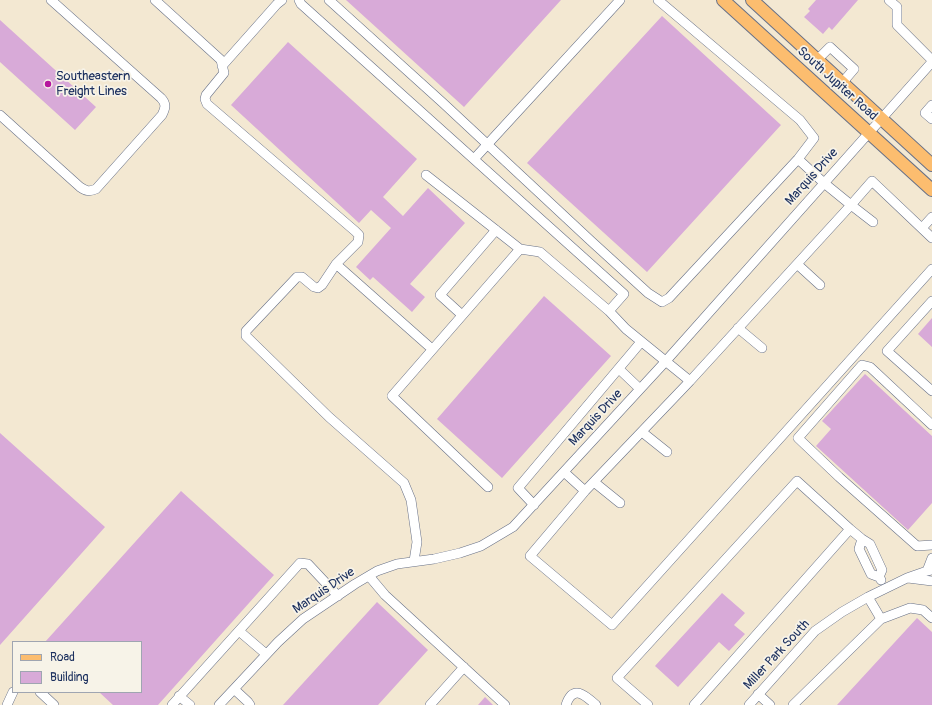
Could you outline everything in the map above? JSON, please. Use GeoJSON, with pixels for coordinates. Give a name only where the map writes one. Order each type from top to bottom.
{"type":"FeatureCollection","features":[{"type":"Feature","properties":{"kind":"main road","name":"South Jupiter Road"},"geometry":{"type":"LineString","coordinates":[[723,0],[932,190]]}},
{"type":"Feature","properties":{"kind":"main road","name":"South Jupiter Road"},"geometry":{"type":"LineString","coordinates":[[752,0],[932,165]]}},
{"type":"Feature","properties":{"kind":"street"},"geometry":{"type":"LineString","coordinates":[[0,115],[80,188],[90,192],[96,189],[165,110],[164,101],[162,98],[51,0]]}},
{"type":"Feature","properties":{"kind":"street"},"geometry":{"type":"LineString","coordinates":[[155,0],[221,60],[224,74],[206,95],[204,99],[207,104],[359,236],[358,242],[336,264],[322,285],[318,288],[314,287],[302,276],[298,277],[246,330],[246,336],[329,417],[404,483],[411,500],[417,542],[414,561]]}},
{"type":"Feature","properties":{"kind":"street"},"geometry":{"type":"LineString","coordinates":[[222,66],[282,0]]}},
{"type":"Feature","properties":{"kind":"street"},"geometry":{"type":"LineString","coordinates":[[299,0],[301,4],[624,294],[609,311]]}},
{"type":"Feature","properties":{"kind":"street"},"geometry":{"type":"LineString","coordinates":[[329,0],[488,144],[648,293],[662,302],[669,298],[798,159],[814,138],[800,120],[658,0]]}},
{"type":"Feature","properties":{"kind":"street"},"geometry":{"type":"LineString","coordinates":[[474,159],[620,0]]}},
{"type":"Feature","properties":{"kind":"street"},"geometry":{"type":"LineString","coordinates":[[889,0],[897,7],[897,25],[932,61]]}},
{"type":"Feature","properties":{"kind":"street"},"geometry":{"type":"LineString","coordinates":[[818,60],[830,47],[854,69],[842,83]]}},
{"type":"Feature","properties":{"kind":"street","name":"Marquis Drive"},"geometry":{"type":"LineString","coordinates":[[219,705],[266,654],[303,619],[377,571],[397,564],[434,559],[460,553],[481,546],[514,527],[665,362],[932,61]]}},
{"type":"Feature","properties":{"kind":"street"},"geometry":{"type":"LineString","coordinates":[[932,104],[924,113],[932,119]]}},
{"type":"Feature","properties":{"kind":"street"},"geometry":{"type":"LineString","coordinates":[[798,159],[824,183],[873,222]]}},
{"type":"Feature","properties":{"kind":"street"},"geometry":{"type":"LineString","coordinates":[[426,175],[520,249],[540,252],[609,311],[641,342],[690,381]]}},
{"type":"Feature","properties":{"kind":"street"},"geometry":{"type":"LineString","coordinates":[[932,238],[872,181],[690,381],[585,491],[530,556],[612,625],[932,269]]}},
{"type":"Feature","properties":{"kind":"street"},"geometry":{"type":"LineString","coordinates":[[922,228],[932,217]]}},
{"type":"Feature","properties":{"kind":"street"},"geometry":{"type":"LineString","coordinates":[[462,315],[440,295],[496,230]]}},
{"type":"Feature","properties":{"kind":"street"},"geometry":{"type":"LineString","coordinates":[[488,487],[392,396],[520,249]]}},
{"type":"Feature","properties":{"kind":"street"},"geometry":{"type":"LineString","coordinates":[[336,264],[432,349]]}},
{"type":"Feature","properties":{"kind":"street"},"geometry":{"type":"LineString","coordinates":[[797,264],[820,285]]}},
{"type":"Feature","properties":{"kind":"street"},"geometry":{"type":"LineString","coordinates":[[932,301],[887,351],[932,391]]}},
{"type":"Feature","properties":{"kind":"street"},"geometry":{"type":"LineString","coordinates":[[738,328],[762,348]]}},
{"type":"Feature","properties":{"kind":"street"},"geometry":{"type":"LineString","coordinates":[[534,505],[518,488],[641,342]]}},
{"type":"Feature","properties":{"kind":"street"},"geometry":{"type":"LineString","coordinates":[[932,425],[870,367],[862,365],[798,438],[839,477],[917,546],[932,545]]}},
{"type":"Feature","properties":{"kind":"street"},"geometry":{"type":"LineString","coordinates":[[619,369],[640,389]]}},
{"type":"Feature","properties":{"kind":"street"},"geometry":{"type":"LineString","coordinates":[[642,432],[667,452]]}},
{"type":"Feature","properties":{"kind":"street"},"geometry":{"type":"LineString","coordinates":[[564,472],[585,491]]}},
{"type":"Feature","properties":{"kind":"street"},"geometry":{"type":"LineString","coordinates":[[648,705],[616,678],[797,481],[850,529],[870,544],[882,570],[879,577],[885,589]]}},
{"type":"Feature","properties":{"kind":"street"},"geometry":{"type":"LineString","coordinates":[[594,482],[620,503]]}},
{"type":"Feature","properties":{"kind":"street"},"geometry":{"type":"LineString","coordinates":[[694,705],[850,529]]}},
{"type":"Feature","properties":{"kind":"street"},"geometry":{"type":"LineString","coordinates":[[930,570],[932,558]]}},
{"type":"Feature","properties":{"kind":"street"},"geometry":{"type":"LineString","coordinates":[[172,705],[300,562],[308,564],[338,596]]}},
{"type":"Feature","properties":{"kind":"street","name":"Miller Park South"},"geometry":{"type":"LineString","coordinates":[[748,705],[815,630],[868,597],[907,578],[930,570]]}},
{"type":"Feature","properties":{"kind":"street"},"geometry":{"type":"LineString","coordinates":[[369,576],[385,595],[505,705]]}},
{"type":"Feature","properties":{"kind":"street"},"geometry":{"type":"LineString","coordinates":[[907,578],[932,581]]}},
{"type":"Feature","properties":{"kind":"street"},"geometry":{"type":"LineString","coordinates":[[868,597],[881,619]]}},
{"type":"Feature","properties":{"kind":"street"},"geometry":{"type":"LineString","coordinates":[[793,705],[881,619],[910,608],[924,610],[932,618]]}},
{"type":"Feature","properties":{"kind":"street"},"geometry":{"type":"LineString","coordinates":[[239,631],[266,654]]}},
{"type":"Feature","properties":{"kind":"street"},"geometry":{"type":"LineString","coordinates":[[430,705],[464,667]]}},
{"type":"Feature","properties":{"kind":"street"},"geometry":{"type":"LineString","coordinates":[[234,689],[250,705]]}},
{"type":"Feature","properties":{"kind":"street"},"geometry":{"type":"LineString","coordinates":[[7,705],[13,693]]}},
{"type":"Feature","properties":{"kind":"street"},"geometry":{"type":"LineString","coordinates":[[41,693],[54,705]]}},
{"type":"Feature","properties":{"kind":"street"},"geometry":{"type":"LineString","coordinates":[[566,705],[572,695],[579,693],[584,694],[596,705]]}},
{"type":"Feature","properties":{"kind":"street"},"geometry":{"type":"LineString","coordinates":[[758,694],[770,705]]}},
{"type":"Feature","properties":{"kind":"street"},"geometry":{"type":"LineString","coordinates":[[180,696],[190,705]]}},
{"type":"Feature","properties":{"kind":"building"},"geometry":{"type":"Polygon","coordinates":[[[346,0],[561,0],[464,107],[346,0]]]}},
{"type":"Feature","properties":{"kind":"building"},"geometry":{"type":"Polygon","coordinates":[[[816,0],[858,0],[832,30],[829,27],[823,34],[804,17],[810,11],[808,9],[816,0]]]}},
{"type":"Feature","properties":{"kind":"building"},"geometry":{"type":"Polygon","coordinates":[[[662,16],[781,125],[647,272],[527,163],[662,16]]]}},
{"type":"Feature","properties":{"kind":"building","name":"Southeastern Freight Lines"},"geometry":{"type":"Polygon","coordinates":[[[0,20],[96,107],[75,130],[0,62],[0,20]]]}},
{"type":"Feature","properties":{"kind":"building"},"geometry":{"type":"Polygon","coordinates":[[[288,42],[417,159],[383,197],[403,216],[428,188],[465,223],[410,284],[425,297],[412,312],[373,277],[370,280],[356,267],[391,228],[371,210],[359,223],[231,105],[288,42]]]}},
{"type":"Feature","properties":{"kind":"building"},"geometry":{"type":"Polygon","coordinates":[[[544,296],[611,356],[502,478],[437,419],[544,296]]]}},
{"type":"Feature","properties":{"kind":"building"},"geometry":{"type":"Polygon","coordinates":[[[932,318],[932,347],[918,334],[932,318]]]}},
{"type":"Feature","properties":{"kind":"building"},"geometry":{"type":"Polygon","coordinates":[[[865,374],[932,436],[932,503],[908,530],[816,446],[831,429],[822,421],[865,374]]]}},
{"type":"Feature","properties":{"kind":"building"},"geometry":{"type":"Polygon","coordinates":[[[0,433],[105,527],[0,645],[0,433]]]}},
{"type":"Feature","properties":{"kind":"building"},"geometry":{"type":"Polygon","coordinates":[[[181,491],[274,575],[158,705],[113,705],[100,693],[142,693],[142,641],[46,641],[181,491]]]}},
{"type":"Feature","properties":{"kind":"building"},"geometry":{"type":"Polygon","coordinates":[[[722,593],[745,613],[734,625],[745,634],[729,651],[719,642],[678,687],[655,666],[722,593]]]}},
{"type":"Feature","properties":{"kind":"building"},"geometry":{"type":"Polygon","coordinates":[[[377,602],[428,650],[378,705],[283,705],[377,602]]]}},
{"type":"Feature","properties":{"kind":"building"},"geometry":{"type":"Polygon","coordinates":[[[917,618],[932,632],[932,705],[837,705],[917,618]]]}},
{"type":"Feature","properties":{"kind":"building"},"geometry":{"type":"Polygon","coordinates":[[[485,697],[493,705],[478,705],[485,697]]]}},
{"type":"Feature","properties":{"kind":"place","name":"Southeastern Freight Lines"},"geometry":{"type":"Point","coordinates":[48,84]}}]}
